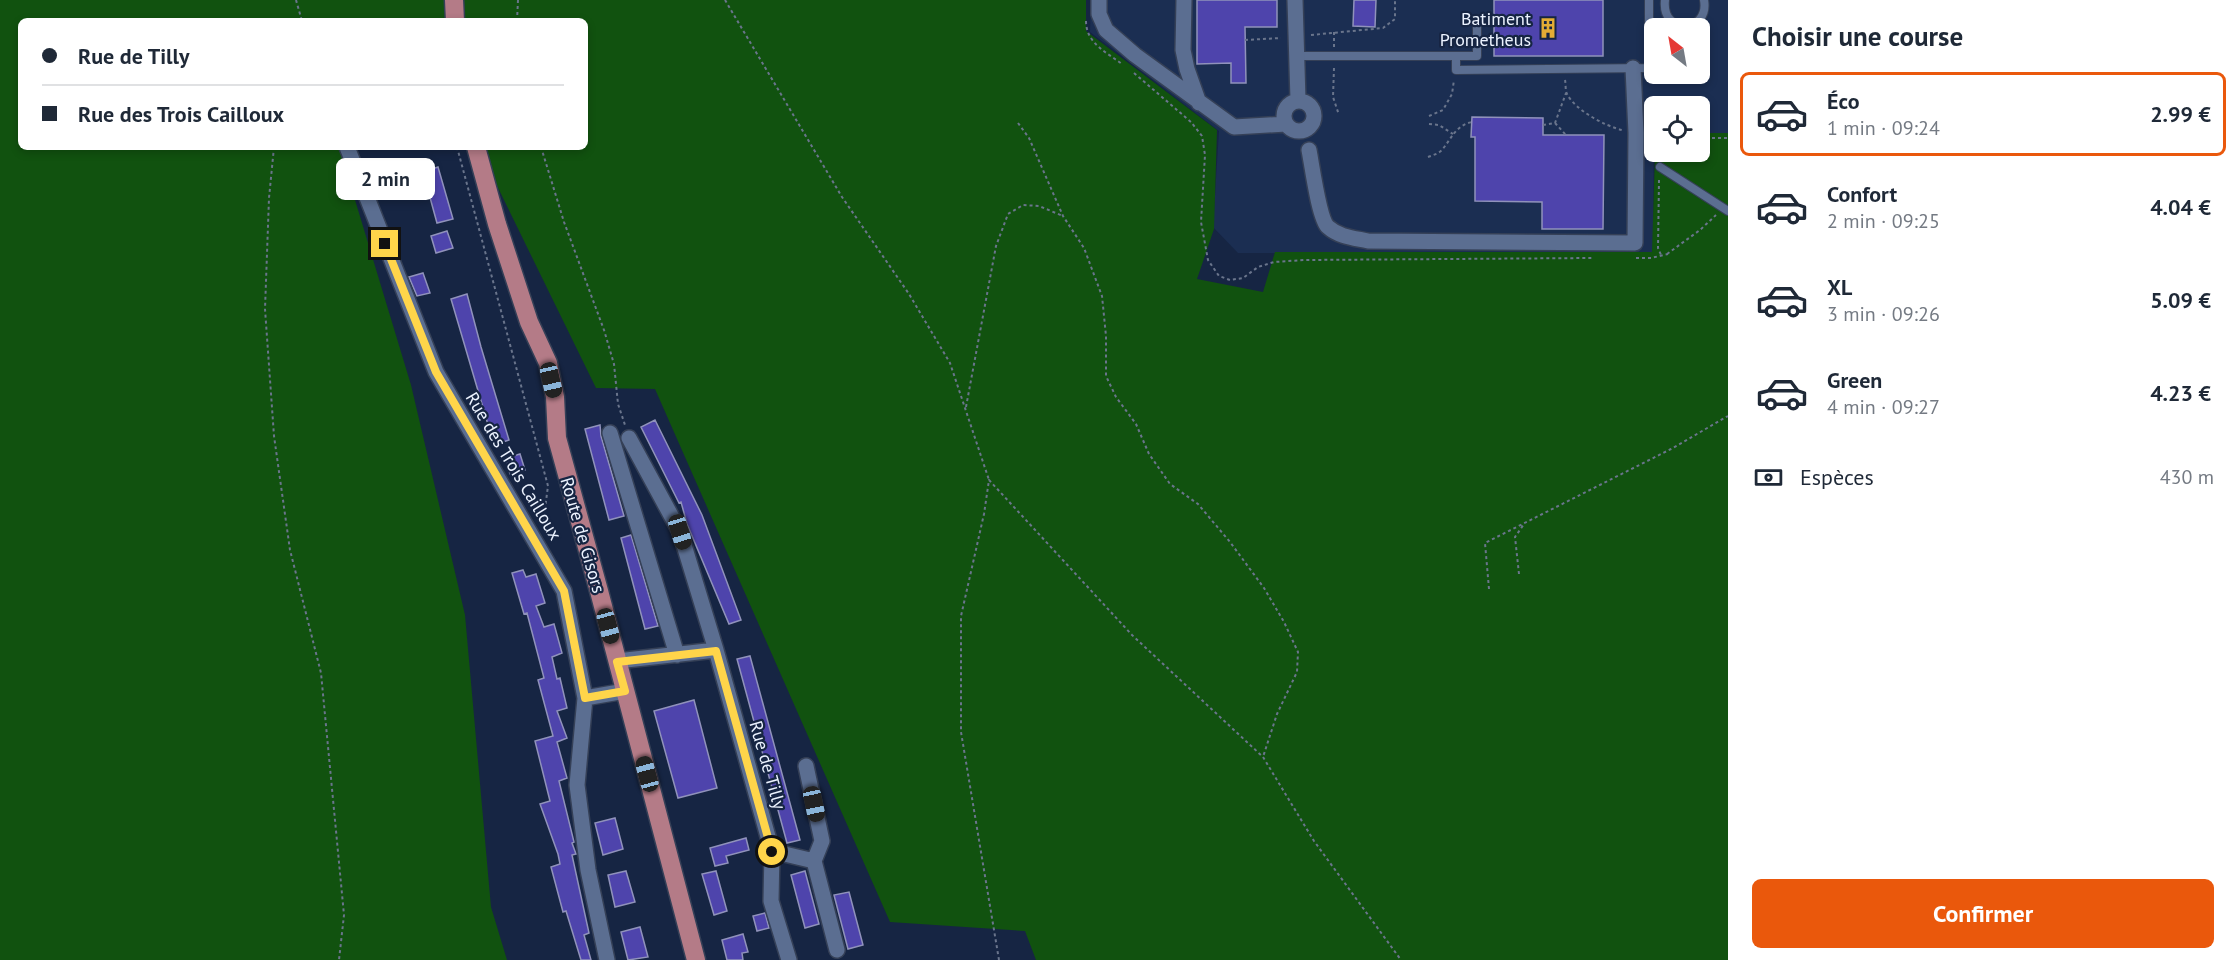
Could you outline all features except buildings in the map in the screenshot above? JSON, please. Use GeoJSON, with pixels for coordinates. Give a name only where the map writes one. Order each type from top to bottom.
{"type":"FeatureCollection","features":[{"type":"Feature","properties":{"kind":"main road"},"geometry":{"type":"LineString","coordinates":[[454,0],[455,18]]}},
{"type":"Feature","properties":{"kind":"main road","name":"Route de Gisors"},"geometry":{"type":"LineString","coordinates":[[477,150],[496,224],[529,322],[548,363],[555,397],[556,438],[696,960]]}},
{"type":"Feature","properties":{"kind":"street"},"geometry":{"type":"LineString","coordinates":[[1099,0],[1099,14],[1106,30],[1135,55],[1234,128],[1299,127],[1314,119],[1313,111],[1306,102],[1298,100],[1286,108],[1284,117],[1299,127],[1309,150],[1326,226],[1339,235],[1368,242],[1635,243],[1636,134],[1633,68]]}},
{"type":"Feature","properties":{"kind":"street"},"geometry":{"type":"LineString","coordinates":[[1184,0],[1183,50],[1199,103]]}},
{"type":"Feature","properties":{"kind":"street"},"geometry":{"type":"LineString","coordinates":[[1296,0],[1298,100]]}},
{"type":"Feature","properties":{"kind":"street","name":"Rue des Trois Cailloux"},"geometry":{"type":"LineString","coordinates":[[349,150],[436,372],[564,591],[585,698],[577,785],[588,870],[608,960]]}},
{"type":"Feature","properties":{"kind":"street"},"geometry":{"type":"LineString","coordinates":[[610,433],[677,655]]}},
{"type":"Feature","properties":{"kind":"street","name":"Rue de Tilly"},"geometry":{"type":"LineString","coordinates":[[629,438],[680,532],[772,852],[771,901],[789,960]]}},
{"type":"Feature","properties":{"kind":"street"},"geometry":{"type":"LineString","coordinates":[[617,662],[716,651]]}},
{"type":"Feature","properties":{"kind":"street"},"geometry":{"type":"LineString","coordinates":[[585,698],[625,691]]}},
{"type":"Feature","properties":{"kind":"street"},"geometry":{"type":"LineString","coordinates":[[807,766],[822,841],[814,861],[837,950]]}},
{"type":"Feature","properties":{"kind":"street"},"geometry":{"type":"LineString","coordinates":[[772,852],[814,861]]}},
{"type":"Feature","properties":{"kind":"lane"},"geometry":{"type":"LineString","coordinates":[[1456,56],[1456,70],[1649,68],[1649,0]]}},
{"type":"Feature","properties":{"kind":"lane"},"geometry":{"type":"LineString","coordinates":[[1665,0],[1666,14],[1670,20],[1682,26],[1689,26],[1700,19],[1705,6],[1704,0]]}},
{"type":"Feature","properties":{"kind":"lane"},"geometry":{"type":"LineString","coordinates":[[1296,56],[1477,56],[1477,20]]}},
{"type":"Feature","properties":{"kind":"lane"},"geometry":{"type":"LineString","coordinates":[[1660,167],[1725,209]]}},
{"type":"Feature","properties":{"kind":"path"},"geometry":{"type":"LineString","coordinates":[[296,0],[301,18]]}},
{"type":"Feature","properties":{"kind":"path"},"geometry":{"type":"LineString","coordinates":[[517,18],[518,0]]}},
{"type":"Feature","properties":{"kind":"path"},"geometry":{"type":"LineString","coordinates":[[725,0],[842,197],[909,294],[951,363],[989,480],[1132,635],[1263,757],[1314,841],[1401,960]]}},
{"type":"Feature","properties":{"kind":"path"},"geometry":{"type":"LineString","coordinates":[[1339,115],[1333,97],[1334,32],[1383,28],[1395,19],[1395,0]]}},
{"type":"Feature","properties":{"kind":"path"},"geometry":{"type":"LineString","coordinates":[[1556,123],[1566,93],[1565,69]]}},
{"type":"Feature","properties":{"kind":"path"},"geometry":{"type":"LineString","coordinates":[[1429,116],[1443,110],[1452,94],[1456,70]]}},
{"type":"Feature","properties":{"kind":"path"},"geometry":{"type":"LineString","coordinates":[[1566,93],[1575,104],[1608,127],[1636,134]]}},
{"type":"Feature","properties":{"kind":"path"},"geometry":{"type":"LineString","coordinates":[[1428,157],[1440,152],[1453,134],[1465,123],[1472,122]]}},
{"type":"Feature","properties":{"kind":"path"},"geometry":{"type":"LineString","coordinates":[[1018,123],[1029,138],[1063,216],[1084,248],[1102,296],[1106,336],[1106,376],[1116,397],[1136,424],[1149,454],[1170,484],[1198,504],[1264,588],[1298,652],[1297,672],[1277,714],[1263,757]]}},
{"type":"Feature","properties":{"kind":"path"},"geometry":{"type":"LineString","coordinates":[[1543,125],[1556,123]]}},
{"type":"Feature","properties":{"kind":"path"},"geometry":{"type":"LineString","coordinates":[[1556,123],[1566,135]]}},
{"type":"Feature","properties":{"kind":"path"},"geometry":{"type":"LineString","coordinates":[[1429,124],[1438,125],[1453,134]]}},
{"type":"Feature","properties":{"kind":"path"},"geometry":{"type":"LineString","coordinates":[[1710,138],[1728,138]]}},
{"type":"Feature","properties":{"kind":"path"},"geometry":{"type":"LineString","coordinates":[[274,150],[269,198],[265,309],[274,436],[291,550],[321,673],[344,915],[339,960]]}},
{"type":"Feature","properties":{"kind":"path"},"geometry":{"type":"LineString","coordinates":[[458,150],[548,486],[542,532]]}},
{"type":"Feature","properties":{"kind":"path"},"geometry":{"type":"LineString","coordinates":[[542,150],[564,222],[604,330],[614,364],[618,404],[629,438]]}},
{"type":"Feature","properties":{"kind":"path"},"geometry":{"type":"LineString","coordinates":[[1660,167],[1658,248],[1661,255],[1668,254],[1725,209]]}},
{"type":"Feature","properties":{"kind":"path"},"geometry":{"type":"LineString","coordinates":[[966,409],[996,246],[1008,214],[1023,205],[1040,206],[1063,216]]}},
{"type":"Feature","properties":{"kind":"path"},"geometry":{"type":"LineString","coordinates":[[1489,589],[1485,543],[1671,449],[1728,416]]}},
{"type":"Feature","properties":{"kind":"path"},"geometry":{"type":"LineString","coordinates":[[989,480],[962,616],[961,732],[999,960]]}},
{"type":"Feature","properties":{"kind":"path"},"geometry":{"type":"LineString","coordinates":[[1519,574],[1515,537],[1526,522]]}},
{"type":"Feature","properties":{"kind":"shaded area"},"geometry":{"type":"Polygon","coordinates":[[[1091,0],[1728,0],[1728,134],[1710,134],[1710,96],[1644,96],[1644,162],[1654,162],[1653,252],[1238,253],[1213,227],[1219,131],[1090,32],[1091,0]]]}},
{"type":"Feature","properties":{"kind":"green space"},"geometry":{"type":"Polygon","coordinates":[[[0,0],[1086,0],[1086,31],[1217,130],[1214,229],[1197,279],[1263,292],[1275,252],[1652,252],[1655,162],[1710,162],[1710,133],[1728,133],[1728,960],[1036,960],[1025,931],[890,922],[655,389],[596,388],[479,150],[588,150],[588,18],[18,18],[18,150],[340,150],[411,385],[465,615],[491,907],[507,960],[0,960],[0,0]]]}},
{"type":"Feature","properties":{"kind":"place","name":"Batiment Prometheus"},"geometry":{"type":"Point","coordinates":[1548,28]}},
{"type":"Feature","properties":{"kind":"route"},"geometry":{"type":"LineString","coordinates":[[385,244],[436,372],[564,591],[585,698],[625,691],[617,662],[716,651],[772,852]]}}]}
